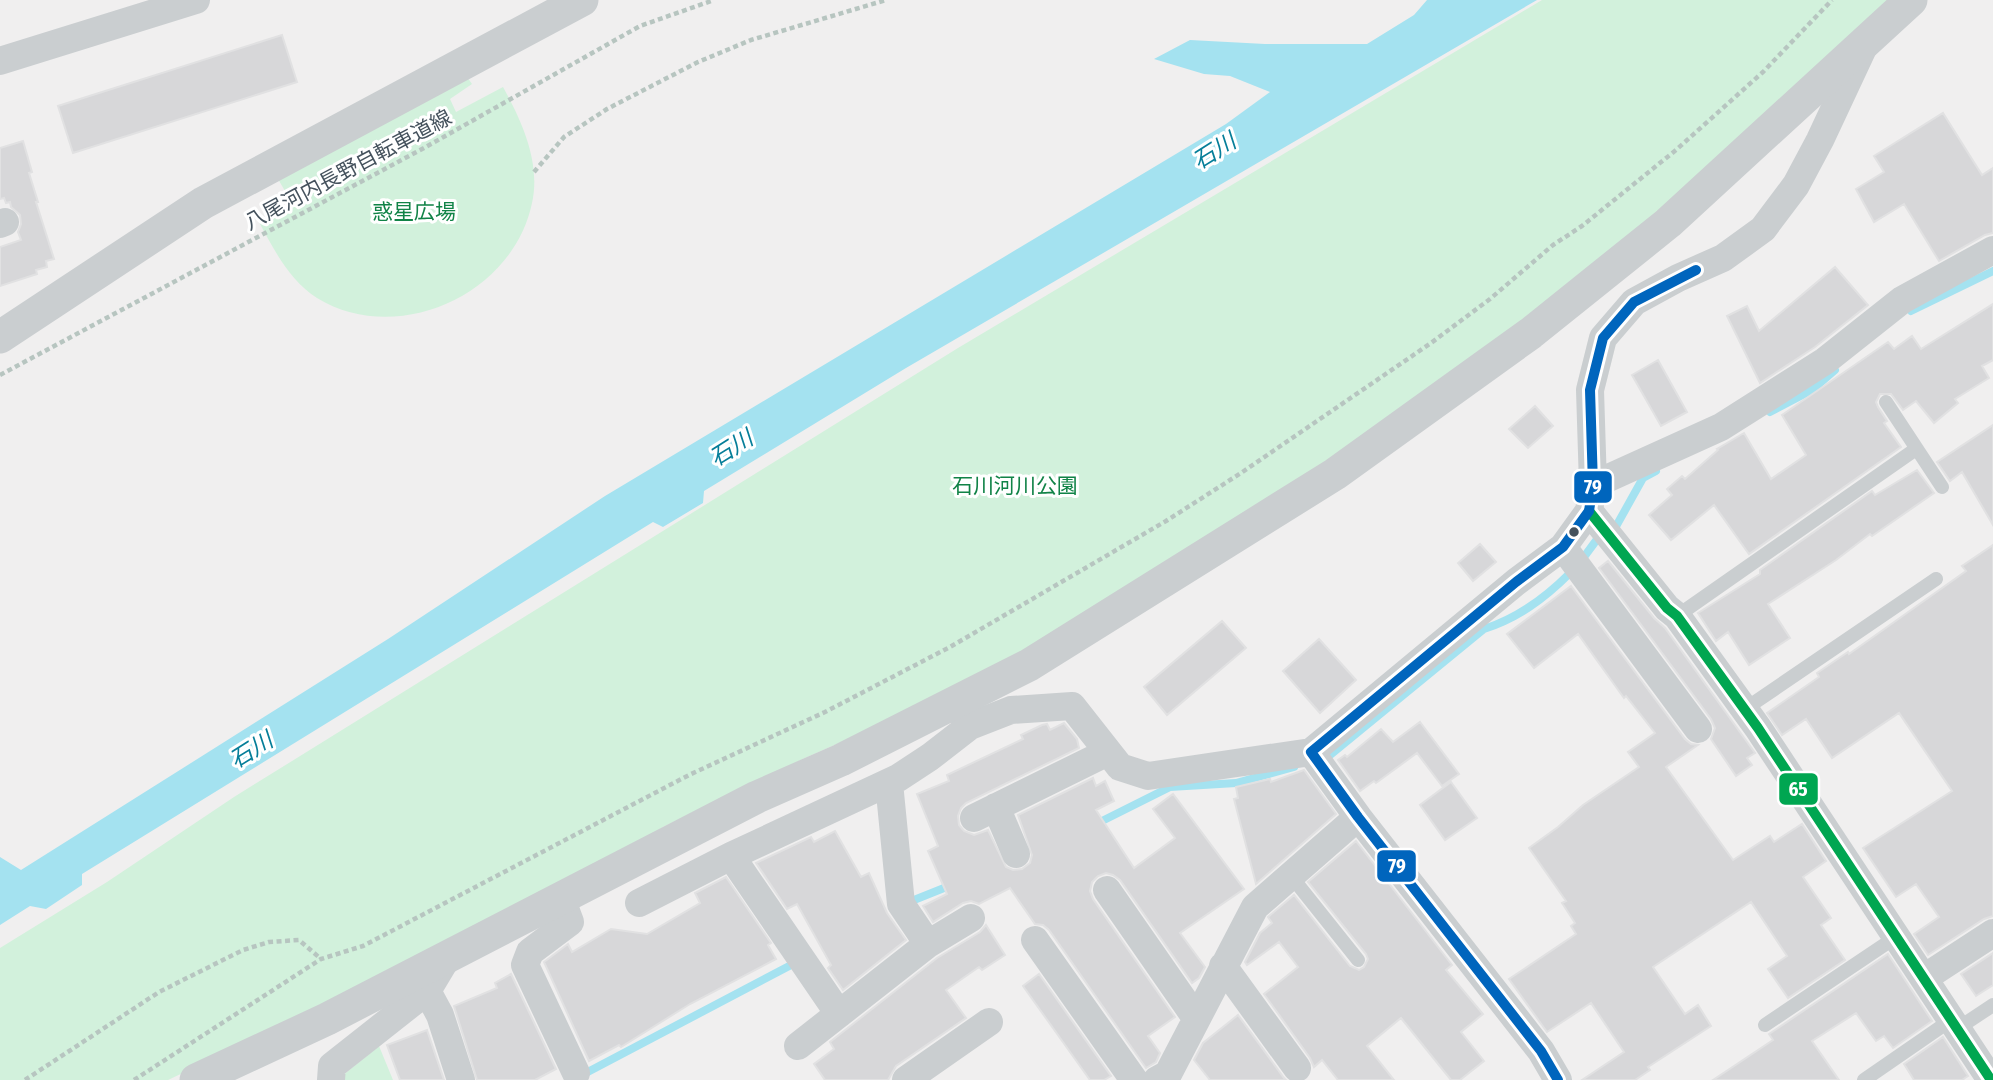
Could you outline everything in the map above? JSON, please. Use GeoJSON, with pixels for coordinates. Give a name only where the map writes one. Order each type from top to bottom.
{"type":"FeatureCollection","features":[{"type":"Feature","properties":{"kind":"street"},"geometry":{"type":"LineString","coordinates":[[0,61],[196,0]]}},
{"type":"Feature","properties":{"kind":"street"},"geometry":{"type":"LineString","coordinates":[[0,337],[203,204],[582,0]]}},
{"type":"Feature","properties":{"kind":"street"},"geometry":{"type":"LineString","coordinates":[[639,903],[731,856],[889,783],[930,757],[962,715],[1029,665],[1335,474],[1531,333],[1668,223],[1911,0]]}},
{"type":"Feature","properties":{"kind":"street"},"geometry":{"type":"LineString","coordinates":[[196,1080],[327,1019],[757,797],[841,760],[962,715],[1072,706],[1120,767],[1148,776],[1311,752],[1516,582],[1563,547],[1591,498],[1590,390],[1604,338],[1633,302],[1723,258],[1763,229],[1796,186],[1866,42]]}},
{"type":"Feature","properties":{"kind":"street"},"geometry":{"type":"LineString","coordinates":[[1591,498],[1721,427],[1825,361],[1902,300],[1993,250]]}},
{"type":"Feature","properties":{"kind":"street"},"geometry":{"type":"LineString","coordinates":[[1591,498],[1667,608],[1677,616],[1745,709],[1991,1080]]}},
{"type":"Feature","properties":{"kind":"street"},"geometry":{"type":"LineString","coordinates":[[1563,547],[1698,729]]}},
{"type":"Feature","properties":{"kind":"street"},"geometry":{"type":"LineString","coordinates":[[1016,854],[985,812],[1108,752]]}},
{"type":"Feature","properties":{"kind":"street"},"geometry":{"type":"LineString","coordinates":[[1311,752],[1358,817],[1541,1051],[1559,1080]]}},
{"type":"Feature","properties":{"kind":"street"},"geometry":{"type":"LineString","coordinates":[[889,783],[901,904],[928,944]]}},
{"type":"Feature","properties":{"kind":"street"},"geometry":{"type":"LineString","coordinates":[[1168,1078],[1196,1018],[1255,907],[1358,817]]}},
{"type":"Feature","properties":{"kind":"street"},"geometry":{"type":"LineString","coordinates":[[731,856],[839,1014]]}},
{"type":"Feature","properties":{"kind":"street"},"geometry":{"type":"LineString","coordinates":[[1107,890],[1196,1018]]}},
{"type":"Feature","properties":{"kind":"street"},"geometry":{"type":"LineString","coordinates":[[561,898],[570,922],[530,952],[525,965],[576,1073]]}},
{"type":"Feature","properties":{"kind":"street"},"geometry":{"type":"LineString","coordinates":[[798,1046],[928,944],[971,918]]}},
{"type":"Feature","properties":{"kind":"street"},"geometry":{"type":"LineString","coordinates":[[1924,978],[1993,933]]}},
{"type":"Feature","properties":{"kind":"street"},"geometry":{"type":"LineString","coordinates":[[1035,940],[1134,1080]]}},
{"type":"Feature","properties":{"kind":"street"},"geometry":{"type":"LineString","coordinates":[[331,1080],[332,1066],[427,991],[448,956]]}},
{"type":"Feature","properties":{"kind":"street"},"geometry":{"type":"LineString","coordinates":[[1223,966],[1297,1068]]}},
{"type":"Feature","properties":{"kind":"street"},"geometry":{"type":"LineString","coordinates":[[427,991],[440,1015],[461,1080]]}},
{"type":"Feature","properties":{"kind":"street"},"geometry":{"type":"LineString","coordinates":[[906,1080],[989,1022]]}},
{"type":"Feature","properties":{"kind":"lane"},"geometry":{"type":"LineString","coordinates":[[1886,402],[1942,486]]}},
{"type":"Feature","properties":{"kind":"lane"},"geometry":{"type":"LineString","coordinates":[[1677,616],[1916,449]]}},
{"type":"Feature","properties":{"kind":"lane"},"geometry":{"type":"LineString","coordinates":[[1745,709],[1936,579]]}},
{"type":"Feature","properties":{"kind":"lane"},"geometry":{"type":"LineString","coordinates":[[1290,876],[1358,960]]}},
{"type":"Feature","properties":{"kind":"lane"},"geometry":{"type":"LineString","coordinates":[[1765,1025],[1896,937]]}},
{"type":"Feature","properties":{"kind":"lane"},"geometry":{"type":"LineString","coordinates":[[1864,1080],[1954,1024],[1993,1005]]}},
{"type":"Feature","properties":{"kind":"path","name":"八尾河内長野自転車道線"},"geometry":{"type":"LineString","coordinates":[[0,375],[424,148],[640,26],[714,0]]}},
{"type":"Feature","properties":{"kind":"path"},"geometry":{"type":"LineString","coordinates":[[534,172],[564,137],[607,109],[698,62],[751,40],[886,0]]}},
{"type":"Feature","properties":{"kind":"path"},"geometry":{"type":"LineString","coordinates":[[134,1080],[321,959],[363,946],[689,775],[882,682],[1040,596],[1177,514],[1335,411],[1490,299],[1676,150],[1763,72],[1832,0]]}},
{"type":"Feature","properties":{"kind":"path"},"geometry":{"type":"LineString","coordinates":[[25,1080],[159,992],[243,950],[269,942],[299,940],[321,959]]}},
{"type":"Feature","properties":{"kind":"green space","name":"石川河川公園"},"geometry":{"type":"Polygon","coordinates":[[[1542,0],[1891,0],[1721,161],[1542,308],[1378,427],[1171,562],[957,691],[805,758],[663,827],[630,847],[286,1024],[168,1080],[0,1080],[0,948],[107,882],[234,797],[958,348],[1542,0]]]}},
{"type":"Feature","properties":{"kind":"green space","name":"惑星広場"},"geometry":{"type":"Polygon","coordinates":[[[465,74],[472,84],[450,99],[456,112],[503,87],[523,128],[532,158],[534,188],[521,236],[502,264],[477,286],[447,303],[415,314],[382,317],[348,312],[317,298],[291,274],[259,222],[306,194],[300,184],[285,191],[278,179],[465,74]]]}},
{"type":"Feature","properties":{"kind":"green space"},"geometry":{"type":"Polygon","coordinates":[[[379,1046],[393,1080],[342,1080],[342,1076],[379,1046]]]}},
{"type":"Feature","properties":{"kind":"water","name":"石川"},"geometry":{"type":"Polygon","coordinates":[[[1427,0],[1537,0],[906,368],[704,491],[703,503],[663,527],[653,522],[82,874],[82,885],[46,909],[30,906],[0,925],[0,857],[21,870],[388,639],[605,496],[1226,124],[1270,92],[1230,76],[1204,74],[1154,59],[1190,40],[1265,44],[1367,44],[1414,15],[1427,0]]]}},
{"type":"Feature","properties":{"kind":"building"},"geometry":{"type":"Polygon","coordinates":[[[282,35],[297,82],[73,153],[58,106],[282,35]]]}},
{"type":"Feature","properties":{"kind":"building"},"geometry":{"type":"Polygon","coordinates":[[[1943,113],[1982,175],[1993,168],[1993,233],[1939,261],[1904,204],[1874,222],[1856,189],[1884,172],[1874,156],[1943,113]]]}},
{"type":"Feature","properties":{"kind":"building"},"geometry":{"type":"Polygon","coordinates":[[[23,141],[32,172],[29,173],[36,202],[54,259],[46,261],[47,267],[36,270],[37,274],[0,286],[0,247],[21,240],[18,232],[21,224],[20,215],[11,207],[10,202],[6,203],[4,198],[0,199],[0,148],[23,141]]]}},
{"type":"Feature","properties":{"kind":"building"},"geometry":{"type":"Polygon","coordinates":[[[1835,267],[1868,305],[1815,347],[1760,383],[1727,316],[1747,306],[1759,331],[1835,267]]]}},
{"type":"Feature","properties":{"kind":"building"},"geometry":{"type":"Polygon","coordinates":[[[1993,304],[1993,360],[1982,366],[1989,378],[1955,399],[1958,403],[1934,423],[1916,401],[1903,410],[1891,394],[1880,394],[1876,402],[1887,421],[1884,423],[1901,447],[1749,554],[1714,505],[1671,540],[1649,515],[1672,495],[1667,489],[1682,476],[1685,479],[1717,449],[1744,433],[1771,479],[1806,455],[1782,415],[1888,342],[1894,349],[1912,336],[1921,349],[1993,304]]]}},
{"type":"Feature","properties":{"kind":"building"},"geometry":{"type":"Polygon","coordinates":[[[1658,360],[1687,412],[1661,426],[1632,375],[1658,360]]]}},
{"type":"Feature","properties":{"kind":"building"},"geometry":{"type":"Polygon","coordinates":[[[1535,406],[1553,426],[1528,448],[1509,429],[1535,406]]]}},
{"type":"Feature","properties":{"kind":"building"},"geometry":{"type":"Polygon","coordinates":[[[1993,425],[1993,525],[1962,472],[1950,481],[1937,462],[1993,425]]]}},
{"type":"Feature","properties":{"kind":"building"},"geometry":{"type":"Polygon","coordinates":[[[1917,470],[1934,493],[1768,604],[1790,638],[1749,665],[1728,632],[1716,641],[1698,613],[1760,574],[1760,570],[1872,491],[1875,495],[1917,470]]]}},
{"type":"Feature","properties":{"kind":"building"},"geometry":{"type":"Polygon","coordinates":[[[1480,544],[1496,562],[1473,581],[1458,563],[1480,544]]]}},
{"type":"Feature","properties":{"kind":"building"},"geometry":{"type":"Polygon","coordinates":[[[1993,545],[1993,916],[1928,955],[1914,934],[1939,917],[1916,884],[1896,897],[1863,848],[1952,791],[1899,713],[1832,758],[1806,719],[1782,735],[1767,713],[1819,677],[1817,673],[1848,652],[1849,654],[1966,571],[1962,566],[1993,545]]]}},
{"type":"Feature","properties":{"kind":"building"},"geometry":{"type":"Polygon","coordinates":[[[1608,561],[1665,628],[1755,753],[1747,758],[1752,765],[1736,776],[1711,739],[1715,728],[1711,719],[1599,568],[1608,561]]]}},
{"type":"Feature","properties":{"kind":"building"},"geometry":{"type":"Polygon","coordinates":[[[1571,586],[1685,739],[1698,745],[1666,767],[1733,860],[1770,836],[1774,842],[1802,824],[1826,861],[1803,877],[1831,918],[1821,925],[1845,960],[1788,998],[1768,969],[1787,956],[1751,902],[1653,967],[1685,1014],[1698,1005],[1711,1026],[1648,1067],[1650,1070],[1635,1080],[1582,1080],[1624,1052],[1591,1003],[1547,1032],[1509,979],[1576,934],[1571,926],[1575,923],[1562,903],[1566,901],[1529,848],[1583,805],[1639,767],[1628,752],[1655,733],[1626,696],[1624,698],[1578,634],[1534,668],[1507,634],[1571,586]]]}},
{"type":"Feature","properties":{"kind":"building"},"geometry":{"type":"Polygon","coordinates":[[[1222,621],[1246,648],[1167,715],[1144,687],[1222,621]]]}},
{"type":"Feature","properties":{"kind":"building"},"geometry":{"type":"Polygon","coordinates":[[[1319,639],[1356,680],[1320,713],[1283,671],[1319,639]]]}},
{"type":"Feature","properties":{"kind":"building"},"geometry":{"type":"Polygon","coordinates":[[[1420,722],[1459,774],[1442,786],[1417,753],[1376,783],[1374,781],[1360,791],[1338,760],[1345,755],[1347,757],[1381,729],[1393,742],[1420,722]]]}},
{"type":"Feature","properties":{"kind":"building"},"geometry":{"type":"Polygon","coordinates":[[[1064,723],[1077,739],[1079,748],[966,803],[958,816],[959,825],[964,831],[974,835],[988,830],[1006,867],[1013,870],[1022,869],[1030,863],[1032,855],[1018,815],[1093,778],[1096,786],[1105,781],[1114,801],[1096,810],[1134,868],[1175,838],[1153,809],[1173,794],[1244,889],[1180,933],[1205,967],[1199,978],[1192,983],[1120,880],[1106,873],[1092,882],[1090,891],[1093,899],[1175,1017],[1148,1036],[1160,1053],[1156,1062],[1146,1068],[1049,930],[1043,925],[1035,924],[1010,888],[979,904],[971,901],[963,903],[933,922],[923,906],[947,894],[928,851],[938,846],[917,794],[949,781],[947,775],[1023,739],[1021,735],[1042,725],[1047,724],[1050,730],[1064,723]]]}},
{"type":"Feature","properties":{"kind":"building"},"geometry":{"type":"Polygon","coordinates":[[[1304,770],[1336,814],[1256,884],[1234,799],[1238,798],[1236,787],[1270,779],[1271,782],[1304,770]]]}},
{"type":"Feature","properties":{"kind":"building"},"geometry":{"type":"Polygon","coordinates":[[[1451,782],[1477,818],[1445,840],[1420,805],[1451,782]]]}},
{"type":"Feature","properties":{"kind":"building"},"geometry":{"type":"Polygon","coordinates":[[[835,831],[861,877],[869,873],[887,913],[906,940],[843,990],[828,968],[831,965],[797,904],[787,909],[756,863],[811,837],[814,842],[835,831]]]}},
{"type":"Feature","properties":{"kind":"building"},"geometry":{"type":"Polygon","coordinates":[[[1356,841],[1452,965],[1446,970],[1483,1014],[1461,1032],[1484,1061],[1460,1080],[1451,1080],[1401,1018],[1367,1046],[1394,1080],[1338,1080],[1322,1060],[1314,1067],[1264,994],[1298,967],[1279,942],[1247,965],[1245,962],[1260,933],[1272,923],[1268,917],[1294,895],[1350,966],[1359,970],[1364,967],[1368,959],[1366,954],[1308,882],[1356,841]]]}},
{"type":"Feature","properties":{"kind":"building"},"geometry":{"type":"Polygon","coordinates":[[[726,877],[771,943],[768,945],[776,959],[690,1004],[621,1047],[619,1045],[589,1061],[544,962],[568,944],[572,952],[611,929],[647,934],[700,903],[695,893],[726,877]]]}},
{"type":"Feature","properties":{"kind":"building"},"geometry":{"type":"Polygon","coordinates":[[[986,925],[1005,955],[982,970],[979,967],[946,990],[966,1018],[896,1066],[888,1080],[825,1080],[814,1064],[834,1049],[830,1042],[937,958],[980,932],[986,925]]]}},
{"type":"Feature","properties":{"kind":"building"},"geometry":{"type":"Polygon","coordinates":[[[1993,953],[1993,985],[1976,996],[1961,974],[1993,953]]]}},
{"type":"Feature","properties":{"kind":"building"},"geometry":{"type":"Polygon","coordinates":[[[1888,954],[1932,1021],[1893,1048],[1884,1036],[1876,1041],[1856,1013],[1812,1041],[1839,1080],[1713,1080],[1773,1040],[1769,1034],[1888,954]]]}},
{"type":"Feature","properties":{"kind":"building"},"geometry":{"type":"Polygon","coordinates":[[[511,974],[556,1069],[535,1080],[477,1080],[454,1006],[497,988],[495,983],[511,974]]]}},
{"type":"Feature","properties":{"kind":"building"},"geometry":{"type":"Polygon","coordinates":[[[1039,974],[1111,1076],[1104,1080],[1090,1080],[1023,986],[1039,974]]]}},
{"type":"Feature","properties":{"kind":"building"},"geometry":{"type":"Polygon","coordinates":[[[1238,1015],[1286,1080],[1210,1080],[1194,1060],[1203,1043],[1238,1015]]]}},
{"type":"Feature","properties":{"kind":"building"},"geometry":{"type":"Polygon","coordinates":[[[427,1030],[444,1080],[400,1080],[387,1045],[427,1030]]]}},
{"type":"Feature","properties":{"kind":"building"},"geometry":{"type":"Polygon","coordinates":[[[1943,1037],[1968,1076],[1962,1080],[1914,1080],[1904,1064],[1943,1037]]]}},
{"type":"Feature","properties":{"kind":"waterway"},"geometry":{"type":"LineString","coordinates":[[1911,311],[1993,271]]}},
{"type":"Feature","properties":{"kind":"waterway"},"geometry":{"type":"LineString","coordinates":[[1770,412],[1812,390],[1835,370]]}},
{"type":"Feature","properties":{"kind":"waterway"},"geometry":{"type":"LineString","coordinates":[[1614,530],[1643,478],[1656,471]]}},
{"type":"Feature","properties":{"kind":"waterway"},"geometry":{"type":"LineString","coordinates":[[1581,561],[1598,538]]}},
{"type":"Feature","properties":{"kind":"waterway"},"geometry":{"type":"LineString","coordinates":[[1329,756],[1484,629],[1530,607],[1569,574]]}},
{"type":"Feature","properties":{"kind":"waterway"},"geometry":{"type":"LineString","coordinates":[[1094,825],[1170,787],[1236,783],[1294,767]]}},
{"type":"Feature","properties":{"kind":"waterway"},"geometry":{"type":"LineString","coordinates":[[914,900],[954,884]]}},
{"type":"Feature","properties":{"kind":"waterway"},"geometry":{"type":"LineString","coordinates":[[582,1075],[793,964]]}},
{"type":"Feature","properties":{"kind":"transit line","name":"79"},"geometry":{"type":"LineString","coordinates":[[1558,1080],[1541,1051],[1358,817],[1311,752],[1516,582],[1563,547],[1589,511],[1593,485],[1590,390],[1603,338],[1634,302],[1696,270]]}},
{"type":"Feature","properties":{"kind":"transit line","name":"65"},"geometry":{"type":"LineString","coordinates":[[1589,511],[1667,608],[1677,616],[1758,728],[1991,1080]]}}]}
